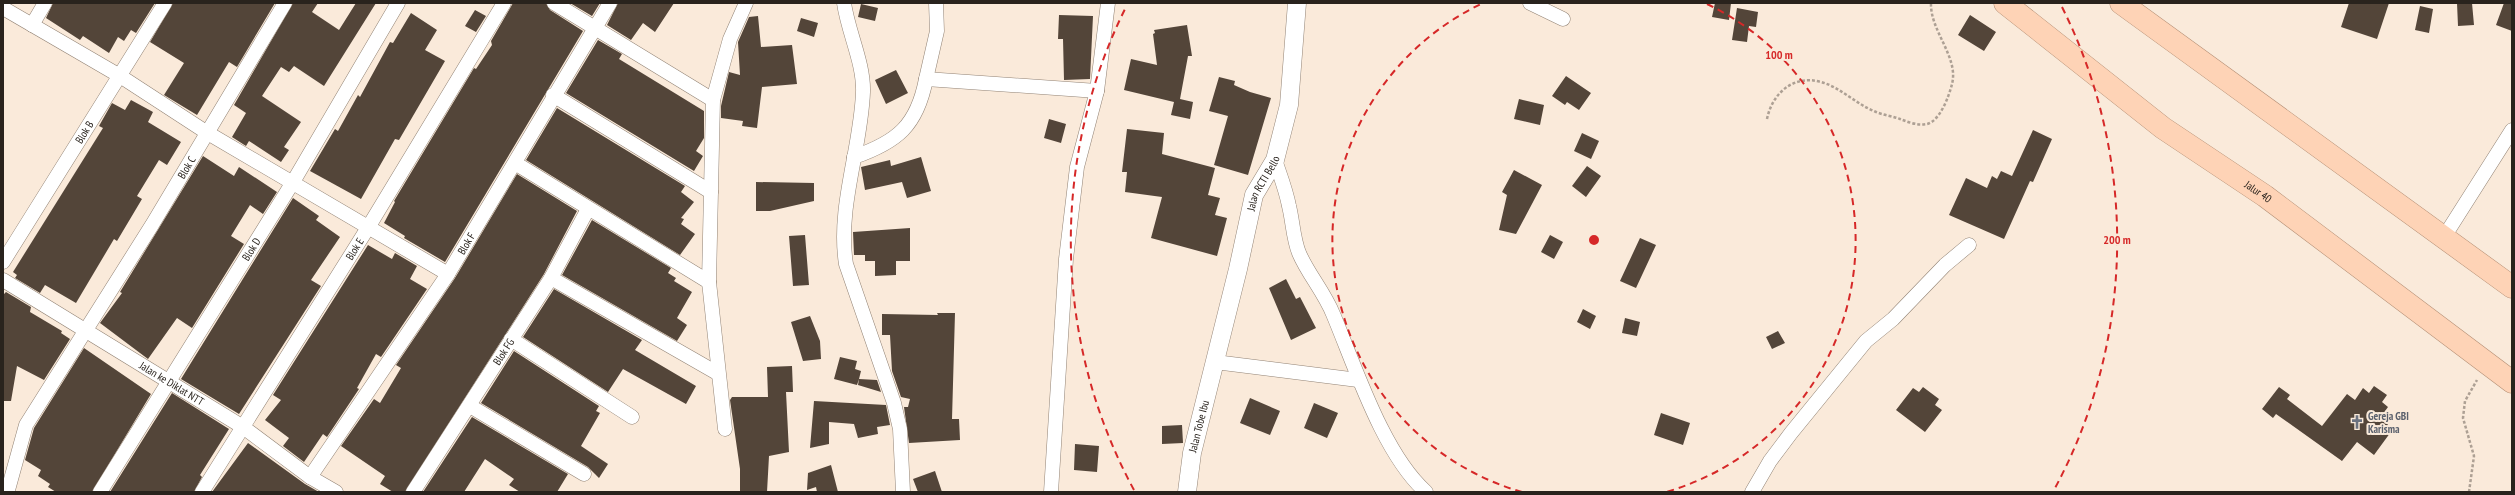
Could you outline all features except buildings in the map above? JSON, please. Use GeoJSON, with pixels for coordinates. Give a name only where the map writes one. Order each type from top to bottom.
{"type":"FeatureCollection","features":[{"type":"Feature","properties":{"kind":"highway","name":"Jalur 40"},"geometry":{"type":"LineString","coordinates":[[2005,3],[2163,128],[2265,196],[2512,382]]}},
{"type":"Feature","properties":{"kind":"highway"},"geometry":{"type":"LineString","coordinates":[[2121,3],[2512,287]]}},
{"type":"Feature","properties":{"kind":"street"},"geometry":{"type":"LineString","coordinates":[[32,24],[45,3]]}},
{"type":"Feature","properties":{"kind":"street","name":"Blok B"},"geometry":{"type":"LineString","coordinates":[[3,262],[165,3]]}},
{"type":"Feature","properties":{"kind":"street","name":"Blok C"},"geometry":{"type":"LineString","coordinates":[[10,491],[26,425],[152,226],[206,132],[285,3]]}},
{"type":"Feature","properties":{"kind":"street","name":"Blok D"},"geometry":{"type":"LineString","coordinates":[[100,492],[170,382],[293,182],[398,3]]}},
{"type":"Feature","properties":{"kind":"street","name":"Blok E"},"geometry":{"type":"LineString","coordinates":[[202,492],[369,226],[504,3]]}},
{"type":"Feature","properties":{"kind":"street"},"geometry":{"type":"LineString","coordinates":[[554,3],[713,100]]}},
{"type":"Feature","properties":{"kind":"street","name":"Blok F"},"geometry":{"type":"LineString","coordinates":[[310,477],[448,274],[515,163],[553,95],[610,3]]}},
{"type":"Feature","properties":{"kind":"street"},"geometry":{"type":"LineString","coordinates":[[724,428],[717,374],[709,282],[713,100],[730,39],[746,3]]}},
{"type":"Feature","properties":{"kind":"street"},"geometry":{"type":"LineString","coordinates":[[844,3],[863,90],[861,121],[854,157],[843,248],[846,264],[894,403],[900,429],[903,492]]}},
{"type":"Feature","properties":{"kind":"street"},"geometry":{"type":"LineString","coordinates":[[854,157],[881,148],[916,116],[937,31],[936,3]]}},
{"type":"Feature","properties":{"kind":"street"},"geometry":{"type":"LineString","coordinates":[[1052,492],[1066,260],[1077,167],[1097,91],[1108,3]]}},
{"type":"Feature","properties":{"kind":"street","name":"Jalan RCTI Bello"},"geometry":{"type":"LineString","coordinates":[[1215,362],[1254,195],[1275,160],[1289,105],[1297,3]]}},
{"type":"Feature","properties":{"kind":"street"},"geometry":{"type":"LineString","coordinates":[[1530,3],[1563,19]]}},
{"type":"Feature","properties":{"kind":"street"},"geometry":{"type":"LineString","coordinates":[[3,8],[120,76],[206,132],[369,226],[448,274]]}},
{"type":"Feature","properties":{"kind":"street"},"geometry":{"type":"LineString","coordinates":[[926,79],[1097,91]]}},
{"type":"Feature","properties":{"kind":"street"},"geometry":{"type":"LineString","coordinates":[[553,95],[711,192]]}},
{"type":"Feature","properties":{"kind":"street"},"geometry":{"type":"LineString","coordinates":[[2444,237],[2512,130]]}},
{"type":"Feature","properties":{"kind":"street"},"geometry":{"type":"LineString","coordinates":[[1275,160],[1289,205],[1294,236],[1299,253],[1333,313],[1358,380],[1393,448],[1408,472],[1426,492]]}},
{"type":"Feature","properties":{"kind":"street"},"geometry":{"type":"LineString","coordinates":[[515,163],[709,282]]}},
{"type":"Feature","properties":{"kind":"street","name":"Blok FG"},"geometry":{"type":"LineString","coordinates":[[413,492],[470,406],[551,278],[588,209]]}},
{"type":"Feature","properties":{"kind":"street"},"geometry":{"type":"LineString","coordinates":[[1752,492],[1770,460],[1866,341],[1893,319],[1945,265],[1969,245]]}},
{"type":"Feature","properties":{"kind":"street"},"geometry":{"type":"LineString","coordinates":[[551,278],[717,374]]}},
{"type":"Feature","properties":{"kind":"street","name":"Jalan ke Diklat NTT"},"geometry":{"type":"LineString","coordinates":[[3,280],[243,427],[310,477],[336,492]]}},
{"type":"Feature","properties":{"kind":"street"},"geometry":{"type":"LineString","coordinates":[[511,339],[632,417]]}},
{"type":"Feature","properties":{"kind":"street"},"geometry":{"type":"LineString","coordinates":[[1215,362],[1358,380]]}},
{"type":"Feature","properties":{"kind":"street","name":"Jalan Tobe Ibu"},"geometry":{"type":"LineString","coordinates":[[1187,492],[1192,453],[1215,362]]}},
{"type":"Feature","properties":{"kind":"street"},"geometry":{"type":"LineString","coordinates":[[470,406],[584,474]]}},
{"type":"Feature","properties":{"kind":"path"},"geometry":{"type":"LineString","coordinates":[[1767,120],[1770,105],[1778,94],[1788,85],[1806,79],[1822,82],[1875,112],[1914,124],[1927,124],[1933,120],[1948,97],[1952,83],[1953,69],[1935,24],[1931,3]]}},
{"type":"Feature","properties":{"kind":"path"},"geometry":{"type":"LineString","coordinates":[[2469,492],[2474,456],[2464,418],[2465,401],[2487,363]]}},
{"type":"Feature","properties":{"kind":"place","name":"Gereja GBI Karisma"},"geometry":{"type":"Point","coordinates":[2357,422]}}]}
